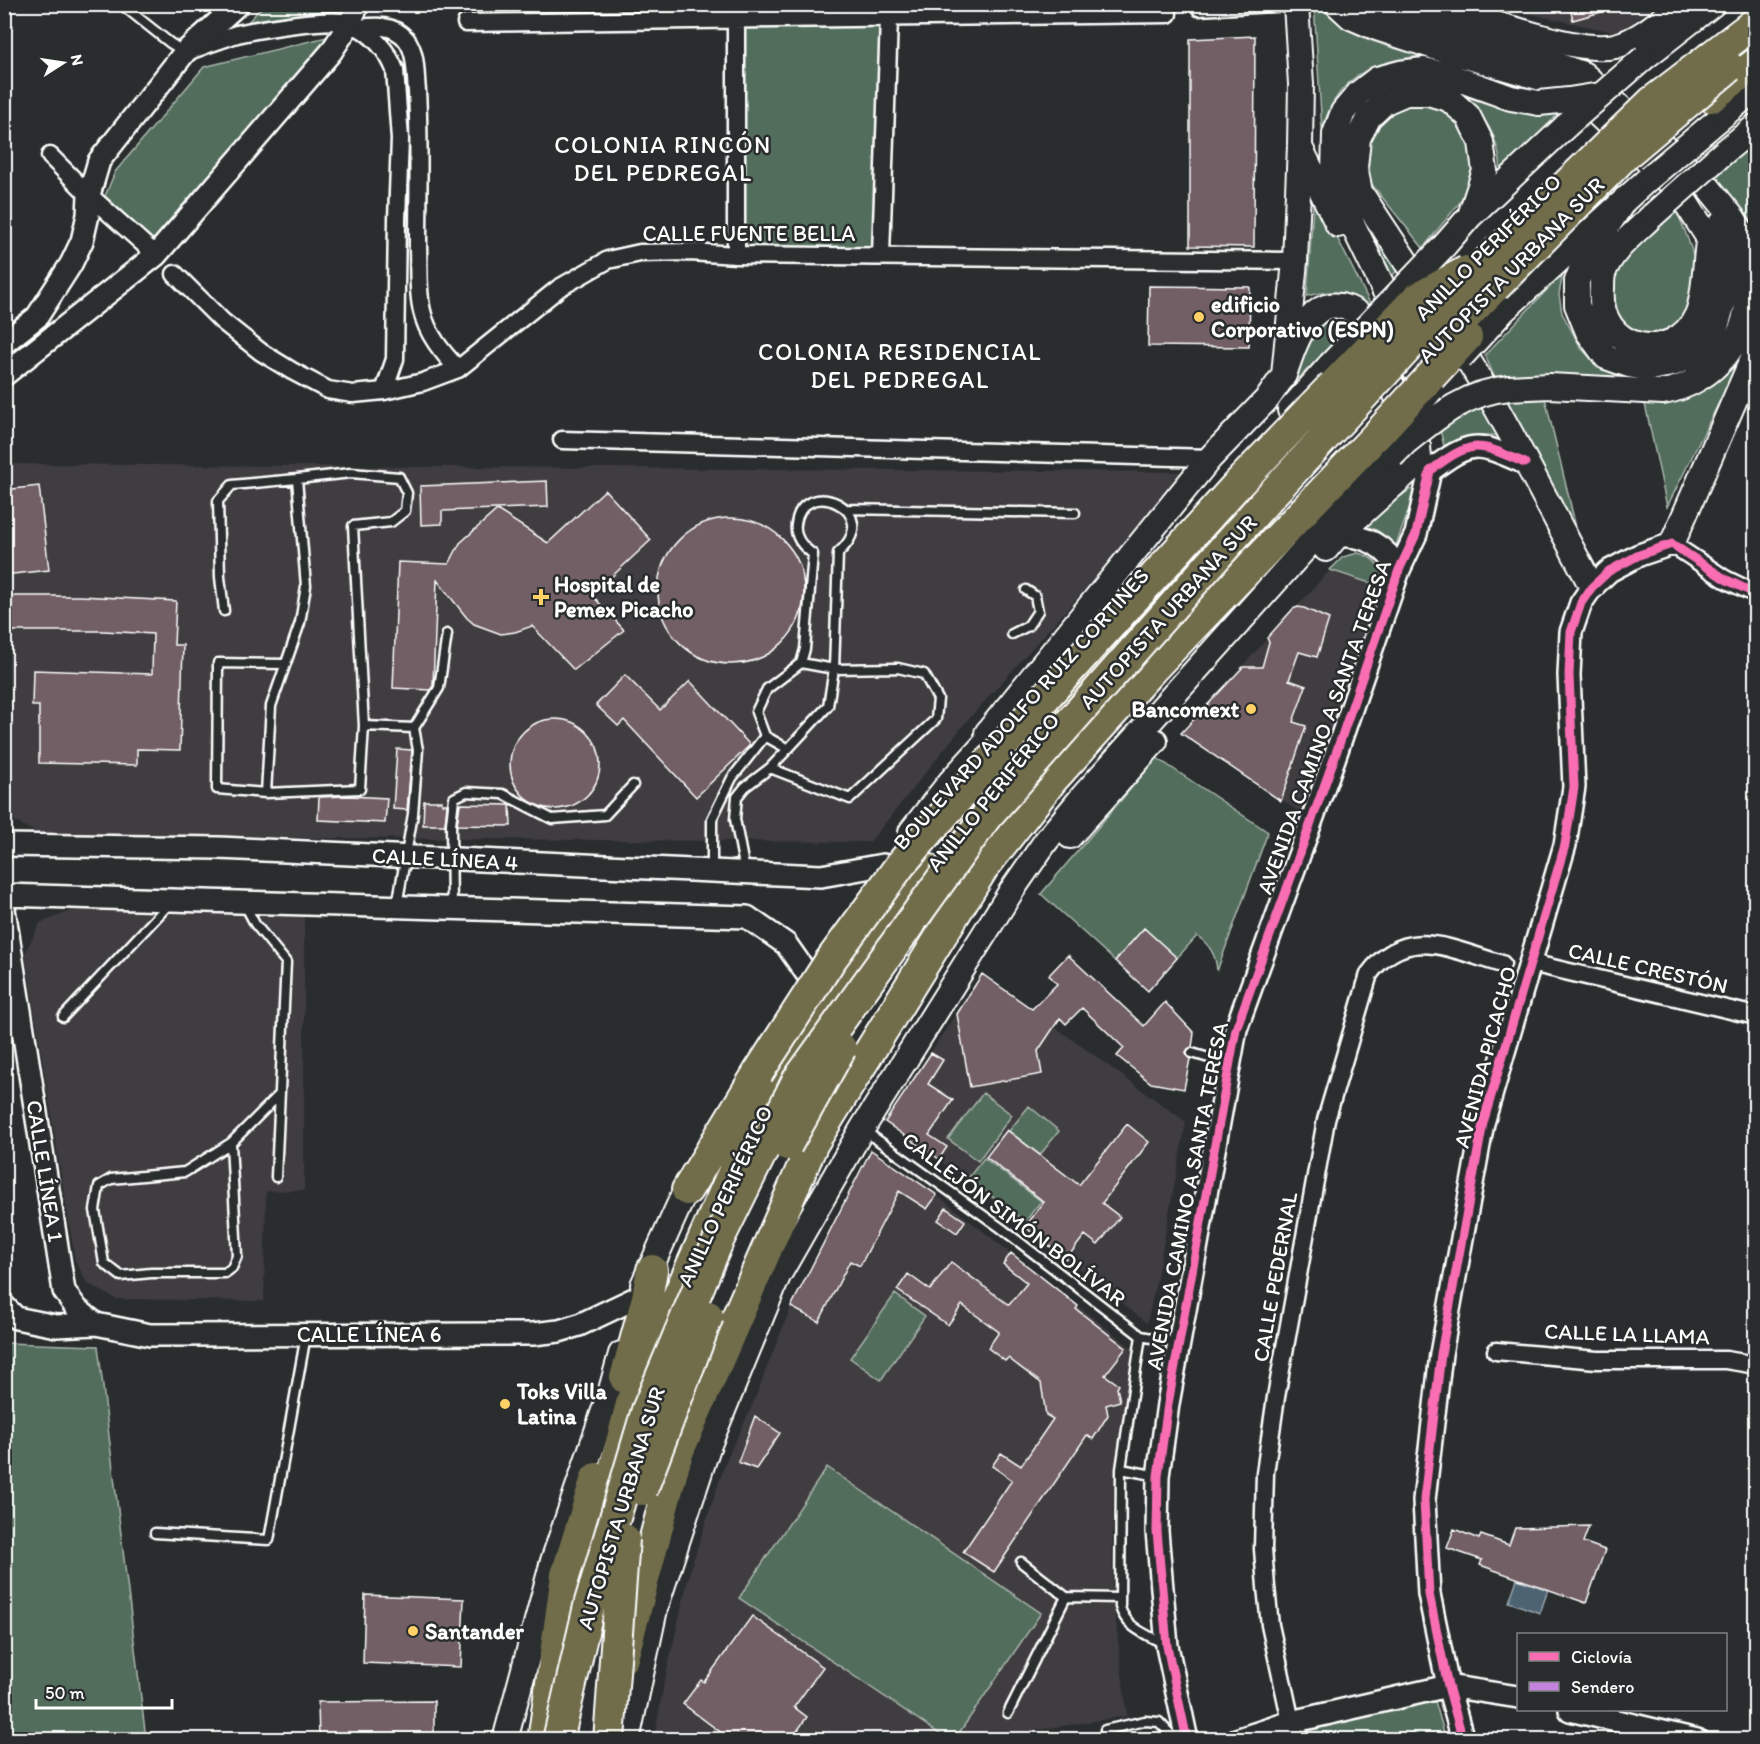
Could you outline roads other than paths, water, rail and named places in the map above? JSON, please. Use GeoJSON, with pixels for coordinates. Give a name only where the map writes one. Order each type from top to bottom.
{"type":"FeatureCollection","features":[{"type":"Feature","properties":{"kind":"highway","name":"ANILLO PERIFÉRICO"},"geometry":{"type":"LineString","coordinates":[[549,1738],[632,1400],[750,1134],[792,1061],[991,787],[1337,402],[1475,265],[1589,147],[1654,68],[1755,7]]}},
{"type":"Feature","properties":{"kind":"highway","name":"AUTOPISTA URBANA SUR"},"geometry":{"type":"LineString","coordinates":[[549,1738],[647,1410],[719,1239],[797,1081],[986,817],[1475,265],[1652,102],[1755,22]]}},
{"type":"Feature","properties":{"kind":"highway","name":"AUTOPISTA URBANA SUR"},"geometry":{"type":"LineString","coordinates":[[580,1740],[614,1565],[748,1213],[844,1044],[1010,814],[1195,602],[1355,429],[1626,154],[1755,45]]}},
{"type":"Feature","properties":{"kind":"highway","name":"ANILLO PERIFÉRICO"},"geometry":{"type":"LineString","coordinates":[[601,1740],[676,1455],[813,1143],[983,868],[1052,780],[1152,669],[1391,445],[1498,309],[1619,190],[1700,121],[1755,63]]}},
{"type":"Feature","properties":{"kind":"highway"},"geometry":{"type":"LineString","coordinates":[[687,1190],[758,1073],[830,962],[901,864],[1056,684],[1236,486],[1416,299],[1475,265]]}},
{"type":"Feature","properties":{"kind":"highway"},"geometry":{"type":"LineString","coordinates":[[549,1738],[566,1575],[611,1429],[647,1298],[652,1270]]}},
{"type":"Feature","properties":{"kind":"highway"},"geometry":{"type":"LineString","coordinates":[[655,1609],[676,1455]]}},
{"type":"Feature","properties":{"kind":"highway"},"geometry":{"type":"LineString","coordinates":[[609,1740],[624,1539]]}},
{"type":"Feature","properties":{"kind":"main road"},"geometry":{"type":"LineString","coordinates":[[1337,4],[1351,16],[1377,28],[1569,86],[1677,189],[1708,237],[1720,267],[1724,299],[1716,327],[1706,345],[1692,356],[1672,364],[1650,368],[1629,365],[1606,357],[1584,323],[1578,305],[1577,281],[1585,260],[1619,190],[1649,178],[1700,121],[1755,88]]}},
{"type":"Feature","properties":{"kind":"main road"},"geometry":{"type":"LineString","coordinates":[[1364,4],[1399,18],[1510,49],[1583,74],[1708,187],[1733,218],[1755,254]]}},
{"type":"Feature","properties":{"kind":"main road"},"geometry":{"type":"LineString","coordinates":[[1425,4],[1565,42],[1613,46],[1643,33],[1681,4]]}},
{"type":"Feature","properties":{"kind":"main road","name":"BOULEVARD ADOLFO RUIZ CORTINES"},"geometry":{"type":"LineString","coordinates":[[505,1740],[553,1561],[611,1390],[636,1298],[652,1270],[706,1144],[807,974],[884,865],[951,781],[1330,365],[1470,216],[1602,94],[1654,68],[1713,4]]}},
{"type":"Feature","properties":{"kind":"main road"},"geometry":{"type":"LineString","coordinates":[[1284,375],[1295,261],[1300,146],[1301,84],[1296,5]]}},
{"type":"Feature","properties":{"kind":"main road"},"geometry":{"type":"LineString","coordinates":[[1430,471],[1430,441],[1419,380],[1394,310],[1345,208],[1334,174],[1335,134],[1343,112],[1359,93],[1377,79],[1424,70],[1457,78],[1510,98],[1539,103],[1602,94]]}},
{"type":"Feature","properties":{"kind":"main road"},"geometry":{"type":"LineString","coordinates":[[1470,216],[1485,171],[1481,141],[1468,116],[1449,99],[1428,93],[1406,93],[1385,102],[1370,117],[1358,138],[1355,167],[1360,192],[1496,404],[1592,587]]}},
{"type":"Feature","properties":{"kind":"main road"},"geometry":{"type":"LineString","coordinates":[[1708,237],[1698,313],[1691,326],[1677,338],[1662,345],[1646,346],[1630,343],[1614,332],[1604,317],[1601,297],[1603,274],[1617,250],[1653,215],[1755,126]]}},
{"type":"Feature","properties":{"kind":"main road"},"geometry":{"type":"LineString","coordinates":[[1300,146],[1351,248],[1373,266]]}},
{"type":"Feature","properties":{"kind":"main road"},"geometry":{"type":"LineString","coordinates":[[627,1740],[655,1609],[708,1447],[778,1276],[862,1129],[1012,890],[1046,841],[1083,796],[1335,515],[1391,445],[1479,393],[1509,388],[1550,386],[1663,392],[1679,389],[1706,376],[1724,359],[1737,338],[1746,311],[1746,282],[1708,187]]}},
{"type":"Feature","properties":{"kind":"main road"},"geometry":{"type":"LineString","coordinates":[[951,781],[1012,700],[1210,458],[1268,398],[1284,375],[1297,338],[1309,318],[1322,308],[1339,306],[1352,309],[1362,316],[1418,446],[1419,458],[1413,467],[1337,536],[1035,876],[972,955]]}},
{"type":"Feature","properties":{"kind":"main road"},"geometry":{"type":"LineString","coordinates":[[1672,544],[1755,351]]}},
{"type":"Feature","properties":{"kind":"street"},"geometry":{"type":"LineString","coordinates":[[4,344],[37,317],[71,264],[82,241],[88,214],[89,195],[99,161],[185,52],[238,4]]}},
{"type":"Feature","properties":{"kind":"street"},"geometry":{"type":"LineString","coordinates":[[466,23],[1168,14]]}},
{"type":"Feature","properties":{"kind":"street"},"geometry":{"type":"LineString","coordinates":[[185,52],[238,34],[356,18],[374,26],[390,28],[406,39],[414,56],[420,141],[418,219],[422,310],[429,332],[441,352],[458,369]]}},
{"type":"Feature","properties":{"kind":"street"},"geometry":{"type":"LineString","coordinates":[[356,18],[385,50],[395,70],[400,139],[395,358],[384,391]]}},
{"type":"Feature","properties":{"kind":"street"},"geometry":{"type":"LineString","coordinates":[[4,375],[156,255],[331,52],[356,18]]}},
{"type":"Feature","properties":{"kind":"street"},"geometry":{"type":"LineString","coordinates":[[881,255],[889,18]]}},
{"type":"Feature","properties":{"kind":"street"},"geometry":{"type":"LineString","coordinates":[[736,21],[736,255]]}},
{"type":"Feature","properties":{"kind":"street"},"geometry":{"type":"LineString","coordinates":[[50,156],[89,195],[156,255]]}},
{"type":"Feature","properties":{"kind":"street"},"geometry":{"type":"LineString","coordinates":[[397,219],[418,219]]}},
{"type":"Feature","properties":{"kind":"street","name":"CALLE FUENTE BELLA"},"geometry":{"type":"LineString","coordinates":[[175,274],[222,321],[261,352],[328,390],[352,394],[384,391],[423,382],[458,369],[559,288],[608,260],[640,253],[1295,261]]}},
{"type":"Feature","properties":{"kind":"street"},"geometry":{"type":"LineString","coordinates":[[562,440],[1210,458]]}},
{"type":"Feature","properties":{"kind":"street"},"geometry":{"type":"LineString","coordinates":[[1430,471],[1455,452],[1471,447],[1488,447],[1525,463]]}},
{"type":"Feature","properties":{"kind":"street","name":"AVENIDA CAMINO A SANTA TERESA"},"geometry":{"type":"LineString","coordinates":[[1187,1740],[1167,1646],[1157,1531],[1158,1476],[1179,1343],[1236,1029],[1334,759],[1399,570],[1416,534],[1430,471]]}},
{"type":"Feature","properties":{"kind":"street"},"geometry":{"type":"LineString","coordinates":[[1337,536],[1358,537],[1378,544],[1386,551],[1399,570]]}},
{"type":"Feature","properties":{"kind":"street"},"geometry":{"type":"LineString","coordinates":[[1672,544],[1725,579],[1755,594]]}},
{"type":"Feature","properties":{"kind":"street","name":"AVENIDA PICACHO"},"geometry":{"type":"LineString","coordinates":[[1463,1740],[1448,1686],[1429,1594],[1424,1500],[1441,1354],[1484,1124],[1565,845],[1574,787],[1569,675],[1571,632],[1581,603],[1592,587],[1609,572],[1629,561],[1672,544]]}},
{"type":"Feature","properties":{"kind":"street","name":"CALLE LÍNEA 4"},"geometry":{"type":"LineString","coordinates":[[4,845],[219,848],[821,876],[884,865]]}},
{"type":"Feature","properties":{"kind":"street"},"geometry":{"type":"LineString","coordinates":[[4,895],[747,917],[786,944],[807,974]]}},
{"type":"Feature","properties":{"kind":"street","name":"CALLE LÍNEA 1"},"geometry":{"type":"LineString","coordinates":[[4,909],[64,1290],[77,1309],[96,1324]]}},
{"type":"Feature","properties":{"kind":"street","name":"CALLE PEDERNAL"},"geometry":{"type":"LineString","coordinates":[[1293,1731],[1270,1625],[1263,1549],[1265,1473],[1276,1397],[1326,1120],[1369,974],[1384,957],[1404,946],[1429,943],[1502,964]]}},
{"type":"Feature","properties":{"kind":"street","name":"CALLE CRESTÓN"},"geometry":{"type":"LineString","coordinates":[[1531,963],[1755,1016]]}},
{"type":"Feature","properties":{"kind":"street","name":"CALLE LÍNEA 6"},"geometry":{"type":"LineString","coordinates":[[96,1324],[150,1335],[533,1334],[579,1325],[636,1298]]}},
{"type":"Feature","properties":{"kind":"street"},"geometry":{"type":"LineString","coordinates":[[4,1306],[16,1318],[56,1326],[96,1324]]}},
{"type":"Feature","properties":{"kind":"street","name":"CALLE LA LLAMA"},"geometry":{"type":"LineString","coordinates":[[1496,1351],[1597,1360],[1726,1360],[1755,1365]]}},
{"type":"Feature","properties":{"kind":"street"},"geometry":{"type":"LineString","coordinates":[[1236,1740],[1293,1731],[1448,1686],[1517,1697]]}},
{"type":"Feature","properties":{"kind":"street"},"geometry":{"type":"LineString","coordinates":[[1574,1711],[1697,1740]]}},
{"type":"Feature","properties":{"kind":"lane"},"geometry":{"type":"LineString","coordinates":[[122,4],[170,43],[185,52]]}},
{"type":"Feature","properties":{"kind":"lane"},"geometry":{"type":"LineString","coordinates":[[1196,8],[1296,5]]}},
{"type":"Feature","properties":{"kind":"lane"},"geometry":{"type":"LineString","coordinates":[[224,610],[220,577],[218,501],[232,485],[351,473],[399,477],[407,493],[405,511],[391,522],[353,526],[363,726],[360,789],[266,794],[217,789],[218,663],[286,664]]}},
{"type":"Feature","properties":{"kind":"lane"},"geometry":{"type":"LineString","coordinates":[[266,794],[271,706],[300,623],[306,586],[297,479]]}},
{"type":"Feature","properties":{"kind":"lane"},"geometry":{"type":"LineString","coordinates":[[745,872],[735,819],[737,798],[745,787],[770,768],[788,749],[828,706],[834,669],[838,553],[848,544],[853,533],[852,520],[846,509],[835,501],[823,499],[810,502],[801,511],[796,523],[796,535],[803,547],[813,554],[805,649],[801,663],[767,689],[756,712],[765,736],[788,749]]}},
{"type":"Feature","properties":{"kind":"lane"},"geometry":{"type":"LineString","coordinates":[[846,509],[1075,513]]}},
{"type":"Feature","properties":{"kind":"lane"},"geometry":{"type":"LineString","coordinates":[[1012,634],[1028,626],[1038,611],[1035,596],[1026,590]]}},
{"type":"Feature","properties":{"kind":"lane"},"geometry":{"type":"LineString","coordinates":[[397,907],[413,814],[418,750],[414,728],[439,688],[447,634]]}},
{"type":"Feature","properties":{"kind":"lane"},"geometry":{"type":"LineString","coordinates":[[770,768],[850,799],[936,719],[938,699],[924,674],[898,668],[834,669],[801,663]]}},
{"type":"Feature","properties":{"kind":"lane"},"geometry":{"type":"LineString","coordinates":[[363,726],[414,728]]}},
{"type":"Feature","properties":{"kind":"lane"},"geometry":{"type":"LineString","coordinates":[[712,870],[712,819],[732,778],[765,736]]}},
{"type":"Feature","properties":{"kind":"lane"},"geometry":{"type":"LineString","coordinates":[[732,778],[745,787]]}},
{"type":"Feature","properties":{"kind":"lane"},"geometry":{"type":"LineString","coordinates":[[452,908],[451,824],[454,798],[466,792],[503,794],[552,819],[605,815],[633,785]]}},
{"type":"Feature","properties":{"kind":"lane"},"geometry":{"type":"LineString","coordinates":[[63,1017],[172,900]]}},
{"type":"Feature","properties":{"kind":"lane"},"geometry":{"type":"LineString","coordinates":[[244,902],[255,924],[286,963],[276,1177]]}},
{"type":"Feature","properties":{"kind":"lane"},"geometry":{"type":"LineString","coordinates":[[1192,1053],[1230,1064]]}},
{"type":"Feature","properties":{"kind":"lane"},"geometry":{"type":"LineString","coordinates":[[231,1143],[237,1256],[232,1268],[225,1273],[151,1273],[120,1276],[104,1263],[95,1210],[99,1186],[111,1179],[185,1172],[231,1143],[279,1095]]}},
{"type":"Feature","properties":{"kind":"lane","name":"CALLEJÓN SIMÓN BOLÍVAR"},"geometry":{"type":"LineString","coordinates":[[862,1129],[1001,1228],[1141,1336],[1179,1343]]}},
{"type":"Feature","properties":{"kind":"lane"},"geometry":{"type":"LineString","coordinates":[[155,1533],[269,1540],[306,1334]]}},
{"type":"Feature","properties":{"kind":"lane"},"geometry":{"type":"LineString","coordinates":[[1141,1336],[1121,1469],[1120,1598],[1122,1615],[1127,1622],[1167,1646]]}},
{"type":"Feature","properties":{"kind":"lane"},"geometry":{"type":"LineString","coordinates":[[1121,1469],[1158,1476]]}},
{"type":"Feature","properties":{"kind":"lane"},"geometry":{"type":"LineString","coordinates":[[1021,1562],[1066,1597],[1120,1598]]}},
{"type":"Feature","properties":{"kind":"lane"},"geometry":{"type":"LineString","coordinates":[[1008,1713],[1066,1597]]}},
{"type":"Feature","properties":{"kind":"lane"},"geometry":{"type":"LineString","coordinates":[[1107,1740],[1105,1730],[1145,1721],[1159,1722],[1176,1740]]}},
{"type":"Feature","properties":{"kind":"water"},"geometry":{"type":"Polygon","coordinates":[[[1517,1579],[1548,1590],[1540,1613],[1509,1602],[1517,1579]]]}},
{"type":"Feature","properties":{"kind":"place","name":"edificio Corporativo (ESPN)"},"geometry":{"type":"Point","coordinates":[1199,317]}},
{"type":"Feature","properties":{"kind":"place","name":"Hospital de Pemex Picacho"},"geometry":{"type":"Point","coordinates":[541,597]}},
{"type":"Feature","properties":{"kind":"place","name":"Bancomext"},"geometry":{"type":"Point","coordinates":[1251,709]}},
{"type":"Feature","properties":{"kind":"place","name":"Toks Villa Latina"},"geometry":{"type":"Point","coordinates":[505,1404]}},
{"type":"Feature","properties":{"kind":"place","name":"Santander"},"geometry":{"type":"Point","coordinates":[413,1631]}},
{"type":"Feature","properties":{"kind":"district","name":"COLONIA RINCÓN DEL PEDREGAL"},"geometry":{"type":"Point","coordinates":[663,158]}},
{"type":"Feature","properties":{"kind":"district","name":"COLONIA RESIDENCIAL DEL PEDREGAL"},"geometry":{"type":"Point","coordinates":[900,365]}}]}
